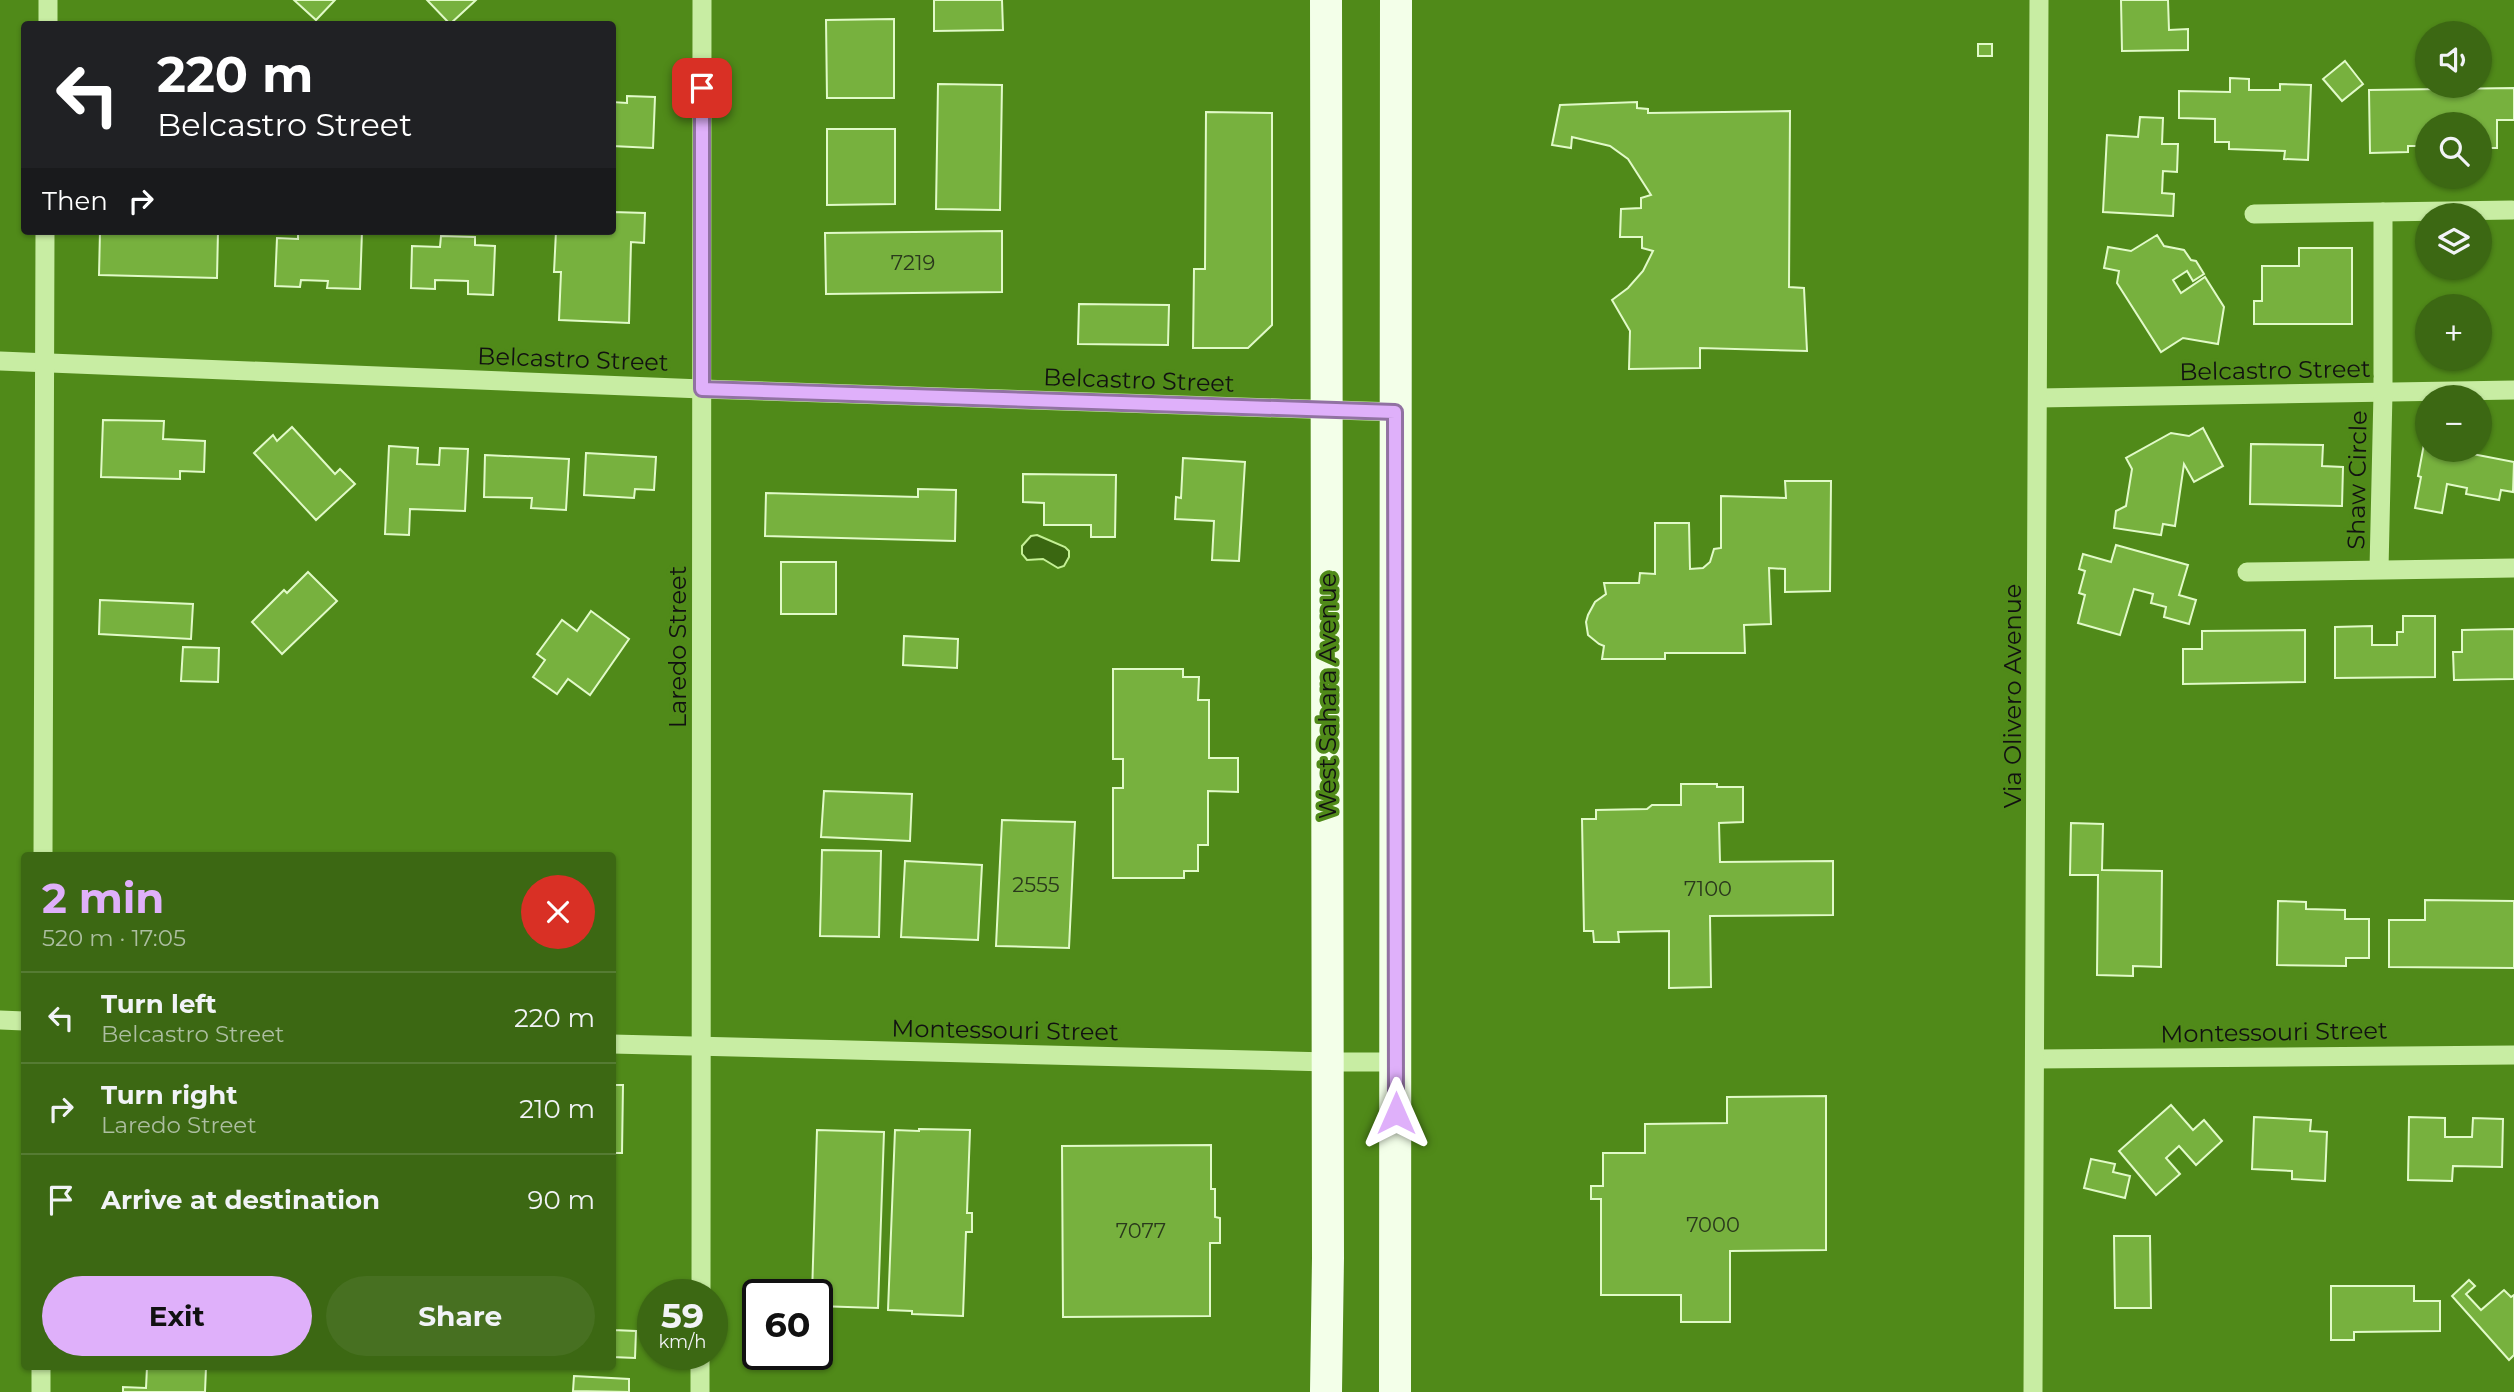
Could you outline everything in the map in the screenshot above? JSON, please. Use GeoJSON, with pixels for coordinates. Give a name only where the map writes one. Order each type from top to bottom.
{"type":"FeatureCollection","features":[{"type":"Feature","properties":{"kind":"main road","name":"West Sahara Avenue"},"geometry":{"type":"LineString","coordinates":[[1326,0],[1326,1392]]}},
{"type":"Feature","properties":{"kind":"main road"},"geometry":{"type":"LineString","coordinates":[[1395,1392],[1396,0]]}},
{"type":"Feature","properties":{"kind":"street"},"geometry":{"type":"LineString","coordinates":[[48,0],[48,21]]}},
{"type":"Feature","properties":{"kind":"street","name":"Laredo Street"},"geometry":{"type":"LineString","coordinates":[[701,1279],[702,0]]}},
{"type":"Feature","properties":{"kind":"street","name":"Via Olivero Avenue"},"geometry":{"type":"LineString","coordinates":[[2033,1392],[2039,0]]}},
{"type":"Feature","properties":{"kind":"street"},"geometry":{"type":"LineString","coordinates":[[2254,214],[2512,210]]}},
{"type":"Feature","properties":{"kind":"street","name":"Shaw Circle"},"geometry":{"type":"LineString","coordinates":[[2379,569],[2384,393],[2383,212]]}},
{"type":"Feature","properties":{"kind":"street"},"geometry":{"type":"LineString","coordinates":[[43,852],[46,235]]}},
{"type":"Feature","properties":{"kind":"street","name":"Belcastro Street"},"geometry":{"type":"LineString","coordinates":[[0,361],[702,389],[1395,412]]}},
{"type":"Feature","properties":{"kind":"street","name":"Belcastro Street"},"geometry":{"type":"LineString","coordinates":[[2038,398],[2514,390]]}},
{"type":"Feature","properties":{"kind":"street","name":"Shaw Circle"},"geometry":{"type":"LineString","coordinates":[[2247,572],[2514,568]]}},
{"type":"Feature","properties":{"kind":"street"},"geometry":{"type":"LineString","coordinates":[[0,1020],[21,1021]]}},
{"type":"Feature","properties":{"kind":"street","name":"Montessouri Street"},"geometry":{"type":"LineString","coordinates":[[616,1044],[1396,1062]]}},
{"type":"Feature","properties":{"kind":"street","name":"Montessouri Street"},"geometry":{"type":"LineString","coordinates":[[2035,1059],[2514,1055]]}},
{"type":"Feature","properties":{"kind":"street"},"geometry":{"type":"LineString","coordinates":[[40,1392],[41,1370]]}},
{"type":"Feature","properties":{"kind":"street"},"geometry":{"type":"LineString","coordinates":[[700,1370],[700,1392]]}},
{"type":"Feature","properties":{"kind":"shaded area"},"geometry":{"type":"Polygon","coordinates":[[[1037,535],[1069,551],[1064,566],[1058,568],[1043,559],[1027,560],[1022,554],[1022,546],[1031,536],[1037,535]]]}},
{"type":"Feature","properties":{"kind":"building"},"geometry":{"type":"Polygon","coordinates":[[[294,0],[335,0],[316,20],[294,0]]]}},
{"type":"Feature","properties":{"kind":"building"},"geometry":{"type":"Polygon","coordinates":[[[427,0],[476,0],[453,21],[447,21],[427,0]]]}},
{"type":"Feature","properties":{"kind":"building"},"geometry":{"type":"Polygon","coordinates":[[[934,0],[1002,0],[1003,30],[934,31],[934,0]]]}},
{"type":"Feature","properties":{"kind":"building"},"geometry":{"type":"Polygon","coordinates":[[[2121,0],[2168,0],[2169,30],[2188,29],[2188,50],[2122,51],[2121,0]]]}},
{"type":"Feature","properties":{"kind":"building"},"geometry":{"type":"Polygon","coordinates":[[[894,19],[894,98],[827,98],[826,20],[894,19]]]}},
{"type":"Feature","properties":{"kind":"building"},"geometry":{"type":"Polygon","coordinates":[[[1978,44],[1992,44],[1992,56],[1978,56],[1978,44]]]}},
{"type":"Feature","properties":{"kind":"building"},"geometry":{"type":"Polygon","coordinates":[[[2345,61],[2363,84],[2342,101],[2323,79],[2345,61]]]}},
{"type":"Feature","properties":{"kind":"building"},"geometry":{"type":"Polygon","coordinates":[[[2230,78],[2249,79],[2249,90],[2280,90],[2280,84],[2311,85],[2308,160],[2284,159],[2285,151],[2229,149],[2229,142],[2215,142],[2215,119],[2179,118],[2179,91],[2230,92],[2230,78]]]}},
{"type":"Feature","properties":{"kind":"building"},"geometry":{"type":"Polygon","coordinates":[[[938,84],[1002,85],[1000,210],[936,209],[938,84]]]}},
{"type":"Feature","properties":{"kind":"building"},"geometry":{"type":"Polygon","coordinates":[[[2492,88],[2514,88],[2514,120],[2497,120],[2497,148],[2492,148],[2492,112],[2415,112],[2415,146],[2408,146],[2408,152],[2370,153],[2369,90],[2415,89],[2415,98],[2492,98],[2492,88]]]}},
{"type":"Feature","properties":{"kind":"building"},"geometry":{"type":"Polygon","coordinates":[[[627,96],[655,97],[653,148],[616,146],[616,102],[627,103],[627,96]]]}},
{"type":"Feature","properties":{"kind":"building"},"geometry":{"type":"Polygon","coordinates":[[[1637,102],[1637,108],[1648,109],[1648,113],[1790,111],[1789,287],[1804,288],[1807,351],[1700,348],[1700,368],[1629,369],[1630,331],[1612,300],[1628,288],[1643,271],[1653,251],[1642,248],[1642,237],[1620,237],[1621,209],[1641,208],[1641,198],[1651,195],[1628,159],[1610,146],[1572,137],[1571,148],[1552,145],[1560,105],[1637,102]]]}},
{"type":"Feature","properties":{"kind":"building"},"geometry":{"type":"Polygon","coordinates":[[[1206,112],[1272,113],[1272,325],[1248,348],[1193,348],[1194,269],[1205,269],[1206,112]]]}},
{"type":"Feature","properties":{"kind":"building"},"geometry":{"type":"Polygon","coordinates":[[[2140,117],[2163,118],[2162,144],[2178,144],[2177,172],[2163,171],[2162,193],[2174,194],[2173,216],[2103,212],[2107,135],[2138,137],[2140,117]]]}},
{"type":"Feature","properties":{"kind":"building"},"geometry":{"type":"Polygon","coordinates":[[[827,129],[895,129],[895,204],[827,205],[827,129]]]}},
{"type":"Feature","properties":{"kind":"building"},"geometry":{"type":"Polygon","coordinates":[[[616,212],[645,213],[644,243],[631,242],[629,323],[559,320],[561,272],[554,272],[556,235],[616,235],[616,212]]]}},
{"type":"Feature","properties":{"kind":"building"},"geometry":{"type":"Polygon","coordinates":[[[1002,231],[1002,292],[826,294],[825,233],[1002,231]]]}},
{"type":"Feature","properties":{"kind":"building"},"geometry":{"type":"Polygon","coordinates":[[[100,235],[218,235],[217,278],[99,275],[100,235]]]}},
{"type":"Feature","properties":{"kind":"building"},"geometry":{"type":"Polygon","coordinates":[[[298,235],[362,235],[360,289],[327,288],[328,281],[301,280],[300,287],[275,286],[277,238],[298,239],[298,235]]]}},
{"type":"Feature","properties":{"kind":"building"},"geometry":{"type":"Polygon","coordinates":[[[2157,235],[2164,246],[2184,250],[2191,260],[2196,261],[2204,274],[2193,281],[2187,271],[2173,280],[2181,293],[2205,277],[2224,307],[2218,344],[2183,338],[2161,352],[2117,283],[2119,271],[2104,268],[2108,247],[2131,251],[2157,235]]]}},
{"type":"Feature","properties":{"kind":"building"},"geometry":{"type":"Polygon","coordinates":[[[441,236],[475,237],[475,245],[495,246],[493,295],[468,294],[468,281],[435,280],[435,289],[411,288],[412,246],[440,247],[441,236]]]}},
{"type":"Feature","properties":{"kind":"building"},"geometry":{"type":"Polygon","coordinates":[[[2299,248],[2352,248],[2352,324],[2254,324],[2254,301],[2262,301],[2262,266],[2299,266],[2299,248]]]}},
{"type":"Feature","properties":{"kind":"building"},"geometry":{"type":"Polygon","coordinates":[[[1079,304],[1169,305],[1168,345],[1078,344],[1079,304]]]}},
{"type":"Feature","properties":{"kind":"building"},"geometry":{"type":"Polygon","coordinates":[[[103,420],[164,421],[163,439],[205,441],[204,472],[180,471],[180,479],[101,477],[103,420]]]}},
{"type":"Feature","properties":{"kind":"building"},"geometry":{"type":"Polygon","coordinates":[[[292,427],[335,474],[340,469],[355,484],[316,520],[254,453],[273,435],[277,441],[292,427]]]}},
{"type":"Feature","properties":{"kind":"building"},"geometry":{"type":"Polygon","coordinates":[[[2203,428],[2223,466],[2194,482],[2184,464],[2175,526],[2163,524],[2161,535],[2114,528],[2116,511],[2126,506],[2132,469],[2126,458],[2171,433],[2189,436],[2203,428]]]}},
{"type":"Feature","properties":{"kind":"building"},"geometry":{"type":"Polygon","coordinates":[[[2251,444],[2323,445],[2322,466],[2343,467],[2342,506],[2250,504],[2251,444]]]}},
{"type":"Feature","properties":{"kind":"building"},"geometry":{"type":"Polygon","coordinates":[[[389,446],[418,448],[417,464],[439,465],[440,448],[468,449],[465,511],[410,509],[409,535],[385,534],[389,446]]]}},
{"type":"Feature","properties":{"kind":"building"},"geometry":{"type":"Polygon","coordinates":[[[586,453],[656,457],[654,490],[635,489],[634,498],[584,495],[586,453]]]}},
{"type":"Feature","properties":{"kind":"building"},"geometry":{"type":"Polygon","coordinates":[[[485,455],[569,459],[566,510],[531,508],[532,498],[484,497],[485,455]]]}},
{"type":"Feature","properties":{"kind":"building"},"geometry":{"type":"Polygon","coordinates":[[[1183,458],[1245,462],[1239,561],[1212,560],[1214,521],[1175,519],[1176,497],[1181,498],[1183,458]]]}},
{"type":"Feature","properties":{"kind":"building"},"geometry":{"type":"Polygon","coordinates":[[[2492,458],[2514,462],[2513,492],[2501,490],[2499,500],[2466,494],[2467,488],[2447,484],[2442,513],[2415,508],[2421,477],[2418,476],[2421,462],[2492,462],[2492,458]]]}},
{"type":"Feature","properties":{"kind":"building"},"geometry":{"type":"Polygon","coordinates":[[[1023,474],[1116,475],[1115,537],[1091,537],[1091,525],[1044,525],[1044,503],[1023,502],[1023,474]]]}},
{"type":"Feature","properties":{"kind":"building"},"geometry":{"type":"Polygon","coordinates":[[[1785,481],[1831,481],[1830,591],[1785,592],[1785,569],[1769,568],[1771,624],[1744,625],[1745,653],[1665,653],[1665,659],[1602,659],[1604,646],[1588,635],[1588,615],[1595,602],[1606,594],[1604,583],[1639,583],[1640,573],[1655,574],[1655,523],[1689,523],[1690,569],[1703,568],[1710,562],[1714,549],[1721,548],[1721,496],[1786,498],[1785,481]]]}},
{"type":"Feature","properties":{"kind":"building"},"geometry":{"type":"Polygon","coordinates":[[[918,489],[956,490],[955,541],[765,536],[766,493],[918,497],[918,489]]]}},
{"type":"Feature","properties":{"kind":"building"},"geometry":{"type":"Polygon","coordinates":[[[2116,545],[2188,565],[2179,595],[2196,600],[2189,624],[2164,617],[2166,607],[2151,603],[2153,594],[2134,589],[2120,635],[2078,623],[2085,595],[2079,593],[2085,571],[2079,569],[2083,554],[2111,562],[2116,545]]]}},
{"type":"Feature","properties":{"kind":"building"},"geometry":{"type":"Polygon","coordinates":[[[781,562],[836,562],[836,614],[781,614],[781,562]]]}},
{"type":"Feature","properties":{"kind":"building"},"geometry":{"type":"Polygon","coordinates":[[[308,572],[337,601],[282,654],[252,622],[284,590],[287,593],[308,572]]]}},
{"type":"Feature","properties":{"kind":"building"},"geometry":{"type":"Polygon","coordinates":[[[100,600],[193,604],[191,639],[99,634],[100,600]]]}},
{"type":"Feature","properties":{"kind":"building"},"geometry":{"type":"Polygon","coordinates":[[[591,611],[629,639],[590,695],[568,679],[557,694],[533,677],[545,660],[537,654],[562,620],[577,631],[591,611]]]}},
{"type":"Feature","properties":{"kind":"building"},"geometry":{"type":"Polygon","coordinates":[[[2403,616],[2435,616],[2435,677],[2335,678],[2335,627],[2372,626],[2372,645],[2397,645],[2397,632],[2403,632],[2403,616]]]}},
{"type":"Feature","properties":{"kind":"building"},"geometry":{"type":"Polygon","coordinates":[[[2514,629],[2514,679],[2454,680],[2453,652],[2462,652],[2462,630],[2514,629]]]}},
{"type":"Feature","properties":{"kind":"building"},"geometry":{"type":"Polygon","coordinates":[[[2305,630],[2305,682],[2183,684],[2183,649],[2202,649],[2202,631],[2305,630]]]}},
{"type":"Feature","properties":{"kind":"building"},"geometry":{"type":"Polygon","coordinates":[[[904,636],[958,639],[957,668],[903,665],[904,636]]]}},
{"type":"Feature","properties":{"kind":"building"},"geometry":{"type":"Polygon","coordinates":[[[183,647],[219,648],[218,682],[181,681],[183,647]]]}},
{"type":"Feature","properties":{"kind":"building"},"geometry":{"type":"Polygon","coordinates":[[[1113,669],[1183,669],[1183,677],[1199,677],[1198,700],[1209,700],[1209,758],[1238,758],[1238,792],[1208,791],[1208,845],[1198,845],[1198,871],[1184,871],[1184,878],[1113,878],[1113,788],[1123,788],[1123,759],[1113,759],[1113,669]]]}},
{"type":"Feature","properties":{"kind":"building"},"geometry":{"type":"Polygon","coordinates":[[[1681,784],[1743,787],[1743,822],[1719,823],[1720,862],[1833,861],[1833,915],[1710,916],[1711,987],[1669,988],[1669,931],[1618,932],[1619,942],[1594,942],[1593,931],[1584,931],[1582,819],[1596,819],[1596,810],[1681,805],[1681,784]]]}},
{"type":"Feature","properties":{"kind":"building"},"geometry":{"type":"Polygon","coordinates":[[[824,791],[912,794],[910,841],[821,837],[824,791]]]}},
{"type":"Feature","properties":{"kind":"building"},"geometry":{"type":"Polygon","coordinates":[[[1002,820],[1075,822],[1069,948],[996,946],[1002,820]]]}},
{"type":"Feature","properties":{"kind":"building"},"geometry":{"type":"Polygon","coordinates":[[[2071,823],[2103,824],[2102,870],[2162,871],[2161,967],[2133,966],[2133,976],[2097,975],[2098,875],[2070,875],[2071,823]]]}},
{"type":"Feature","properties":{"kind":"building"},"geometry":{"type":"Polygon","coordinates":[[[822,850],[881,851],[879,937],[820,936],[822,850]]]}},
{"type":"Feature","properties":{"kind":"building"},"geometry":{"type":"Polygon","coordinates":[[[905,861],[982,865],[978,940],[901,937],[905,861]]]}},
{"type":"Feature","properties":{"kind":"building"},"geometry":{"type":"Polygon","coordinates":[[[2425,900],[2514,901],[2514,968],[2389,967],[2389,920],[2425,920],[2425,900]]]}},
{"type":"Feature","properties":{"kind":"building"},"geometry":{"type":"Polygon","coordinates":[[[2278,901],[2306,902],[2306,909],[2345,910],[2345,919],[2369,919],[2369,958],[2346,958],[2346,966],[2277,965],[2278,901]]]}},
{"type":"Feature","properties":{"kind":"building"},"geometry":{"type":"Polygon","coordinates":[[[616,1085],[623,1085],[622,1153],[616,1153],[616,1085]]]}},
{"type":"Feature","properties":{"kind":"building"},"geometry":{"type":"Polygon","coordinates":[[[1826,1096],[1826,1250],[1730,1251],[1730,1322],[1681,1322],[1681,1295],[1601,1295],[1601,1199],[1591,1199],[1591,1186],[1603,1186],[1603,1153],[1645,1153],[1645,1124],[1727,1123],[1727,1097],[1826,1096]]]}},
{"type":"Feature","properties":{"kind":"building"},"geometry":{"type":"Polygon","coordinates":[[[2171,1105],[2193,1130],[2204,1120],[2222,1141],[2196,1165],[2179,1146],[2166,1158],[2180,1174],[2156,1195],[2119,1151],[2171,1105]]]}},
{"type":"Feature","properties":{"kind":"building"},"geometry":{"type":"Polygon","coordinates":[[[2254,1117],[2311,1120],[2310,1131],[2327,1132],[2325,1181],[2292,1179],[2292,1171],[2252,1169],[2254,1117]]]}},
{"type":"Feature","properties":{"kind":"building"},"geometry":{"type":"Polygon","coordinates":[[[2409,1117],[2445,1118],[2445,1137],[2472,1137],[2473,1118],[2503,1119],[2502,1167],[2453,1166],[2452,1181],[2408,1180],[2409,1117]]]}},
{"type":"Feature","properties":{"kind":"building"},"geometry":{"type":"Polygon","coordinates":[[[817,1130],[884,1132],[878,1308],[833,1307],[833,1279],[812,1279],[817,1130]]]}},
{"type":"Feature","properties":{"kind":"building"},"geometry":{"type":"Polygon","coordinates":[[[895,1130],[970,1130],[967,1213],[972,1213],[972,1232],[966,1232],[963,1316],[888,1310],[895,1130]]]}},
{"type":"Feature","properties":{"kind":"building"},"geometry":{"type":"Polygon","coordinates":[[[1211,1145],[1211,1189],[1215,1189],[1215,1217],[1220,1218],[1220,1243],[1210,1243],[1210,1316],[1063,1317],[1062,1146],[1211,1145]]]}},
{"type":"Feature","properties":{"kind":"building"},"geometry":{"type":"Polygon","coordinates":[[[2091,1159],[2115,1164],[2113,1172],[2130,1176],[2125,1198],[2084,1188],[2091,1159]]]}},
{"type":"Feature","properties":{"kind":"building"},"geometry":{"type":"Polygon","coordinates":[[[2114,1236],[2150,1236],[2151,1308],[2115,1308],[2114,1236]]]}},
{"type":"Feature","properties":{"kind":"building"},"geometry":{"type":"Polygon","coordinates":[[[2469,1280],[2475,1286],[2466,1294],[2481,1310],[2504,1290],[2511,1297],[2514,1295],[2514,1355],[2509,1360],[2452,1296],[2469,1280]]]}},
{"type":"Feature","properties":{"kind":"building"},"geometry":{"type":"Polygon","coordinates":[[[2331,1286],[2414,1286],[2414,1301],[2440,1301],[2440,1331],[2354,1332],[2354,1340],[2331,1340],[2331,1286]]]}},
{"type":"Feature","properties":{"kind":"building"},"geometry":{"type":"Polygon","coordinates":[[[616,1330],[636,1331],[635,1358],[616,1357],[616,1330]]]}},
{"type":"Feature","properties":{"kind":"building"},"geometry":{"type":"Polygon","coordinates":[[[147,1370],[206,1370],[205,1392],[123,1392],[123,1387],[146,1388],[147,1370]]]}},
{"type":"Feature","properties":{"kind":"building"},"geometry":{"type":"Polygon","coordinates":[[[574,1376],[629,1379],[629,1392],[573,1391],[574,1376]]]}},
{"type":"Feature","properties":{"kind":"route"},"geometry":{"type":"LineString","coordinates":[[702,88],[702,389],[1395,412],[1396,1113]]}}]}
